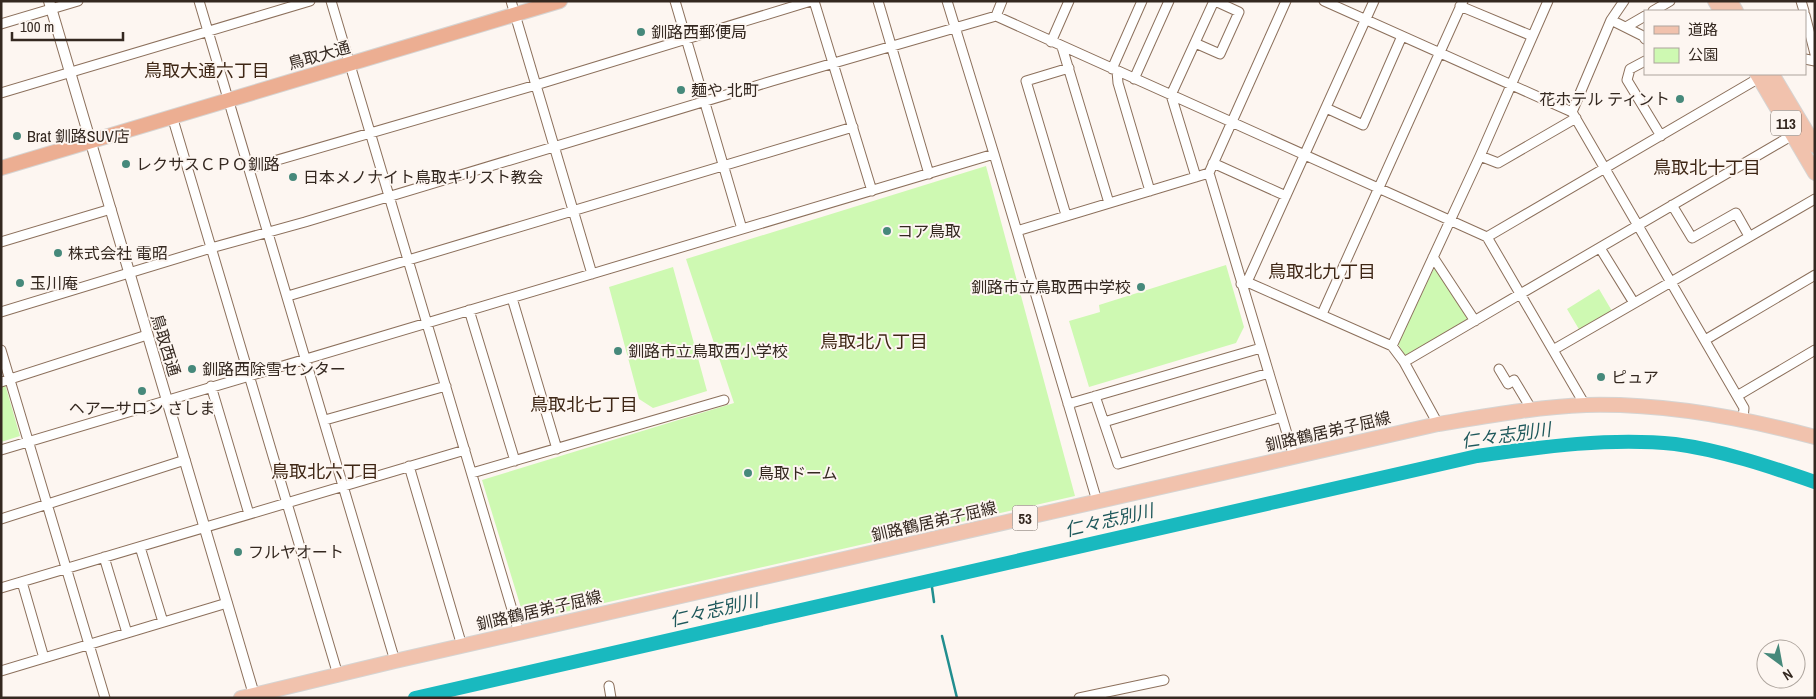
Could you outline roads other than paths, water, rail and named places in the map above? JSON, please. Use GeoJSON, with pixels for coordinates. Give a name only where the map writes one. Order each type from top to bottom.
{"type":"FeatureCollection","features":[{"type":"Feature","properties":{"kind":"highway","name":"鳥取大通"},"geometry":{"type":"LineString","coordinates":[[1,168],[560,1]]}},
{"type":"Feature","properties":{"kind":"main road","name":"113"},"geometry":{"type":"LineString","coordinates":[[1763,75],[1799,131],[1815,173]]}},
{"type":"Feature","properties":{"kind":"main road","name":"113"},"geometry":{"type":"LineString","coordinates":[[1799,131],[1815,146]]}},
{"type":"Feature","properties":{"kind":"main road","name":"釧路鶴居弟子屈線"},"geometry":{"type":"LineString","coordinates":[[250,697],[395,660],[1438,424],[1532,410],[1585,405],[1640,406],[1743,419],[1815,437]]}},
{"type":"Feature","properties":{"kind":"street"},"geometry":{"type":"LineString","coordinates":[[1,24],[50,5],[78,1]]}},
{"type":"Feature","properties":{"kind":"street"},"geometry":{"type":"LineString","coordinates":[[199,1],[230,99],[395,660]]}},
{"type":"Feature","properties":{"kind":"street"},"geometry":{"type":"LineString","coordinates":[[1,93],[310,1]]}},
{"type":"Feature","properties":{"kind":"street"},"geometry":{"type":"LineString","coordinates":[[331,1],[519,633]]}},
{"type":"Feature","properties":{"kind":"street"},"geometry":{"type":"LineString","coordinates":[[511,1],[592,274]]}},
{"type":"Feature","properties":{"kind":"street"},"geometry":{"type":"LineString","coordinates":[[674,1],[742,230]]}},
{"type":"Feature","properties":{"kind":"street"},"geometry":{"type":"LineString","coordinates":[[250,168],[536,85],[812,1],[835,64],[872,191]]}},
{"type":"Feature","properties":{"kind":"street"},"geometry":{"type":"LineString","coordinates":[[878,1],[929,174]]}},
{"type":"Feature","properties":{"kind":"street"},"geometry":{"type":"LineString","coordinates":[[947,1],[1097,501]]}},
{"type":"Feature","properties":{"kind":"street"},"geometry":{"type":"LineString","coordinates":[[996,16],[1002,1]]}},
{"type":"Feature","properties":{"kind":"street"},"geometry":{"type":"LineString","coordinates":[[1051,42],[1069,1]]}},
{"type":"Feature","properties":{"kind":"street"},"geometry":{"type":"LineString","coordinates":[[1142,1],[1114,70],[1150,191]]}},
{"type":"Feature","properties":{"kind":"street"},"geometry":{"type":"LineString","coordinates":[[1134,79],[1169,1]]}},
{"type":"Feature","properties":{"kind":"street"},"geometry":{"type":"LineString","coordinates":[[1195,43],[1220,54],[1239,12],[1214,1],[1171,95],[1196,177]]}},
{"type":"Feature","properties":{"kind":"street"},"geometry":{"type":"LineString","coordinates":[[1286,1],[1209,173],[1244,283],[1261,348],[1294,457]]}},
{"type":"Feature","properties":{"kind":"street"},"geometry":{"type":"LineString","coordinates":[[1324,1],[1511,84],[1574,115],[1744,408],[1743,419]]}},
{"type":"Feature","properties":{"kind":"street"},"geometry":{"type":"LineString","coordinates":[[1244,283],[1286,196],[1374,1]]}},
{"type":"Feature","properties":{"kind":"street"},"geometry":{"type":"LineString","coordinates":[[1392,346],[1480,156],[1548,1]]}},
{"type":"Feature","properties":{"kind":"street"},"geometry":{"type":"LineString","coordinates":[[1480,156],[1498,163],[1574,115],[1611,20],[1624,1]]}},
{"type":"Feature","properties":{"kind":"street"},"geometry":{"type":"LineString","coordinates":[[1655,10],[1670,1]]}},
{"type":"Feature","properties":{"kind":"street"},"geometry":{"type":"LineString","coordinates":[[1322,314],[1462,4],[1532,36]]}},
{"type":"Feature","properties":{"kind":"street","name":"鳥取西通"},"geometry":{"type":"LineString","coordinates":[[50,5],[227,603],[250,697]]}},
{"type":"Feature","properties":{"kind":"street"},"geometry":{"type":"LineString","coordinates":[[1,312],[211,248],[705,103],[772,81],[996,16],[1488,237],[1585,405]]}},
{"type":"Feature","properties":{"kind":"street"},"geometry":{"type":"LineString","coordinates":[[1626,27],[1644,17]]}},
{"type":"Feature","properties":{"kind":"street"},"geometry":{"type":"LineString","coordinates":[[1611,20],[1644,38]]}},
{"type":"Feature","properties":{"kind":"street"},"geometry":{"type":"LineString","coordinates":[[1806,20],[1815,54]]}},
{"type":"Feature","properties":{"kind":"street"},"geometry":{"type":"LineString","coordinates":[[1326,108],[1363,125],[1402,36]]}},
{"type":"Feature","properties":{"kind":"street"},"geometry":{"type":"LineString","coordinates":[[1062,47],[1109,203]]}},
{"type":"Feature","properties":{"kind":"street"},"geometry":{"type":"LineString","coordinates":[[1644,62],[1630,69],[1627,80],[1661,136]]}},
{"type":"Feature","properties":{"kind":"street"},"geometry":{"type":"LineString","coordinates":[[1066,215],[1026,81],[1069,68]]}},
{"type":"Feature","properties":{"kind":"street"},"geometry":{"type":"LineString","coordinates":[[1488,237],[1763,75]]}},
{"type":"Feature","properties":{"kind":"street"},"geometry":{"type":"LineString","coordinates":[[172,116],[338,675]]}},
{"type":"Feature","properties":{"kind":"street"},"geometry":{"type":"LineString","coordinates":[[288,296],[853,127]]}},
{"type":"Feature","properties":{"kind":"street"},"geometry":{"type":"LineString","coordinates":[[1404,362],[1799,131]]}},
{"type":"Feature","properties":{"kind":"street"},"geometry":{"type":"LineString","coordinates":[[1,450],[994,154]]}},
{"type":"Feature","properties":{"kind":"street"},"geometry":{"type":"LineString","coordinates":[[1213,163],[1286,196]]}},
{"type":"Feature","properties":{"kind":"street"},"geometry":{"type":"LineString","coordinates":[[1016,231],[1209,173]]}},
{"type":"Feature","properties":{"kind":"street"},"geometry":{"type":"LineString","coordinates":[[1553,350],[1815,198]]}},
{"type":"Feature","properties":{"kind":"street"},"geometry":{"type":"LineString","coordinates":[[1672,205],[1692,238],[1736,213],[1749,236]]}},
{"type":"Feature","properties":{"kind":"street"},"geometry":{"type":"LineString","coordinates":[[1,242],[111,209]]}},
{"type":"Feature","properties":{"kind":"street"},"geometry":{"type":"LineString","coordinates":[[1600,248],[1634,304]]}},
{"type":"Feature","properties":{"kind":"street"},"geometry":{"type":"LineString","coordinates":[[1434,257],[1475,321]]}},
{"type":"Feature","properties":{"kind":"street"},"geometry":{"type":"LineString","coordinates":[[1705,340],[1815,275]]}},
{"type":"Feature","properties":{"kind":"street"},"geometry":{"type":"LineString","coordinates":[[1244,283],[1322,314],[1392,346],[1404,362],[1438,424]]}},
{"type":"Feature","properties":{"kind":"street"},"geometry":{"type":"LineString","coordinates":[[512,298],[557,449]]}},
{"type":"Feature","properties":{"kind":"street"},"geometry":{"type":"LineString","coordinates":[[469,310],[515,461]]}},
{"type":"Feature","properties":{"kind":"street"},"geometry":{"type":"LineString","coordinates":[[6,380],[147,335]]}},
{"type":"Feature","properties":{"kind":"street"},"geometry":{"type":"LineString","coordinates":[[1068,404],[1261,348]]}},
{"type":"Feature","properties":{"kind":"street"},"geometry":{"type":"LineString","coordinates":[[1,350],[6,380],[28,442],[105,698]]}},
{"type":"Feature","properties":{"kind":"street"},"geometry":{"type":"LineString","coordinates":[[1737,396],[1815,350]]}},
{"type":"Feature","properties":{"kind":"street"},"geometry":{"type":"LineString","coordinates":[[1499,369],[1508,384],[1514,380],[1532,410]]}},
{"type":"Feature","properties":{"kind":"street"},"geometry":{"type":"LineString","coordinates":[[1104,422],[1269,373]]}},
{"type":"Feature","properties":{"kind":"street"},"geometry":{"type":"LineString","coordinates":[[211,386],[249,514]]}},
{"type":"Feature","properties":{"kind":"street"},"geometry":{"type":"LineString","coordinates":[[324,420],[446,386]]}},
{"type":"Feature","properties":{"kind":"street"},"geometry":{"type":"LineString","coordinates":[[1096,396],[1118,464],[1282,417]]}},
{"type":"Feature","properties":{"kind":"street"},"geometry":{"type":"LineString","coordinates":[[472,473],[724,400]]}},
{"type":"Feature","properties":{"kind":"street"},"geometry":{"type":"LineString","coordinates":[[1,588],[465,450]]}},
{"type":"Feature","properties":{"kind":"street"},"geometry":{"type":"LineString","coordinates":[[1,519],[185,460]]}},
{"type":"Feature","properties":{"kind":"street"},"geometry":{"type":"LineString","coordinates":[[409,466],[462,646]]}},
{"type":"Feature","properties":{"kind":"street"},"geometry":{"type":"LineString","coordinates":[[140,547],[163,622]]}},
{"type":"Feature","properties":{"kind":"street"},"geometry":{"type":"LineString","coordinates":[[104,557],[127,633]]}},
{"type":"Feature","properties":{"kind":"street"},"geometry":{"type":"LineString","coordinates":[[22,582],[44,658]]}},
{"type":"Feature","properties":{"kind":"street"},"geometry":{"type":"LineString","coordinates":[[1,671],[227,603]]}},
{"type":"Feature","properties":{"kind":"street"},"geometry":{"type":"LineString","coordinates":[[1079,698],[1164,680]]}},
{"type":"Feature","properties":{"kind":"street"},"geometry":{"type":"LineString","coordinates":[[609,686],[611,698]]}},
{"type":"Feature","properties":{"kind":"waterway","name":"仁々志別川"},"geometry":{"type":"LineString","coordinates":[[415,698],[1477,456],[1551,446],[1601,442],[1650,442],[1675,444],[1728,455],[1815,482]]}},
{"type":"Feature","properties":{"kind":"waterway"},"geometry":{"type":"LineString","coordinates":[[931,580],[934,602]]}},
{"type":"Feature","properties":{"kind":"waterway"},"geometry":{"type":"LineString","coordinates":[[942,636],[957,698]]}},
{"type":"Feature","properties":{"kind":"place","name":"釧路西郵便局"},"geometry":{"type":"Point","coordinates":[641,32]}},
{"type":"Feature","properties":{"kind":"place","name":"麺や 北町"},"geometry":{"type":"Point","coordinates":[681,90]}},
{"type":"Feature","properties":{"kind":"place","name":"花ホテル ティント"},"geometry":{"type":"Point","coordinates":[1680,99]}},
{"type":"Feature","properties":{"kind":"place","name":"Brat 釧路SUV店"},"geometry":{"type":"Point","coordinates":[17,136]}},
{"type":"Feature","properties":{"kind":"place","name":"レクサスＣＰＯ釧路"},"geometry":{"type":"Point","coordinates":[126,164]}},
{"type":"Feature","properties":{"kind":"place","name":"日本メノナイト鳥取キリスト教会"},"geometry":{"type":"Point","coordinates":[293,177]}},
{"type":"Feature","properties":{"kind":"place","name":"コア鳥取"},"geometry":{"type":"Point","coordinates":[887,231]}},
{"type":"Feature","properties":{"kind":"place","name":"株式会社 電昭"},"geometry":{"type":"Point","coordinates":[58,253]}},
{"type":"Feature","properties":{"kind":"place","name":"玉川庵"},"geometry":{"type":"Point","coordinates":[20,283]}},
{"type":"Feature","properties":{"kind":"place","name":"釧路市立鳥取西中学校"},"geometry":{"type":"Point","coordinates":[1141,287]}},
{"type":"Feature","properties":{"kind":"place","name":"釧路市立鳥取西小学校"},"geometry":{"type":"Point","coordinates":[618,351]}},
{"type":"Feature","properties":{"kind":"place","name":"釧路西除雪センター"},"geometry":{"type":"Point","coordinates":[192,369]}},
{"type":"Feature","properties":{"kind":"place","name":"ピュア"},"geometry":{"type":"Point","coordinates":[1601,377]}},
{"type":"Feature","properties":{"kind":"place","name":"ヘアーサロン さしま"},"geometry":{"type":"Point","coordinates":[142,391]}},
{"type":"Feature","properties":{"kind":"place","name":"鳥取ドーム"},"geometry":{"type":"Point","coordinates":[748,473]}},
{"type":"Feature","properties":{"kind":"place","name":"フルヤオート"},"geometry":{"type":"Point","coordinates":[238,552]}},
{"type":"Feature","properties":{"kind":"district","name":"鳥取大通六丁目"},"geometry":{"type":"Point","coordinates":[207,70]}},
{"type":"Feature","properties":{"kind":"district","name":"鳥取北十丁目"},"geometry":{"type":"Point","coordinates":[1707,167]}},
{"type":"Feature","properties":{"kind":"district","name":"鳥取北九丁目"},"geometry":{"type":"Point","coordinates":[1322,271]}},
{"type":"Feature","properties":{"kind":"district","name":"鳥取北八丁目"},"geometry":{"type":"Point","coordinates":[874,341]}},
{"type":"Feature","properties":{"kind":"district","name":"鳥取北七丁目"},"geometry":{"type":"Point","coordinates":[584,404]}},
{"type":"Feature","properties":{"kind":"district","name":"鳥取北六丁目"},"geometry":{"type":"Point","coordinates":[325,471]}}]}
